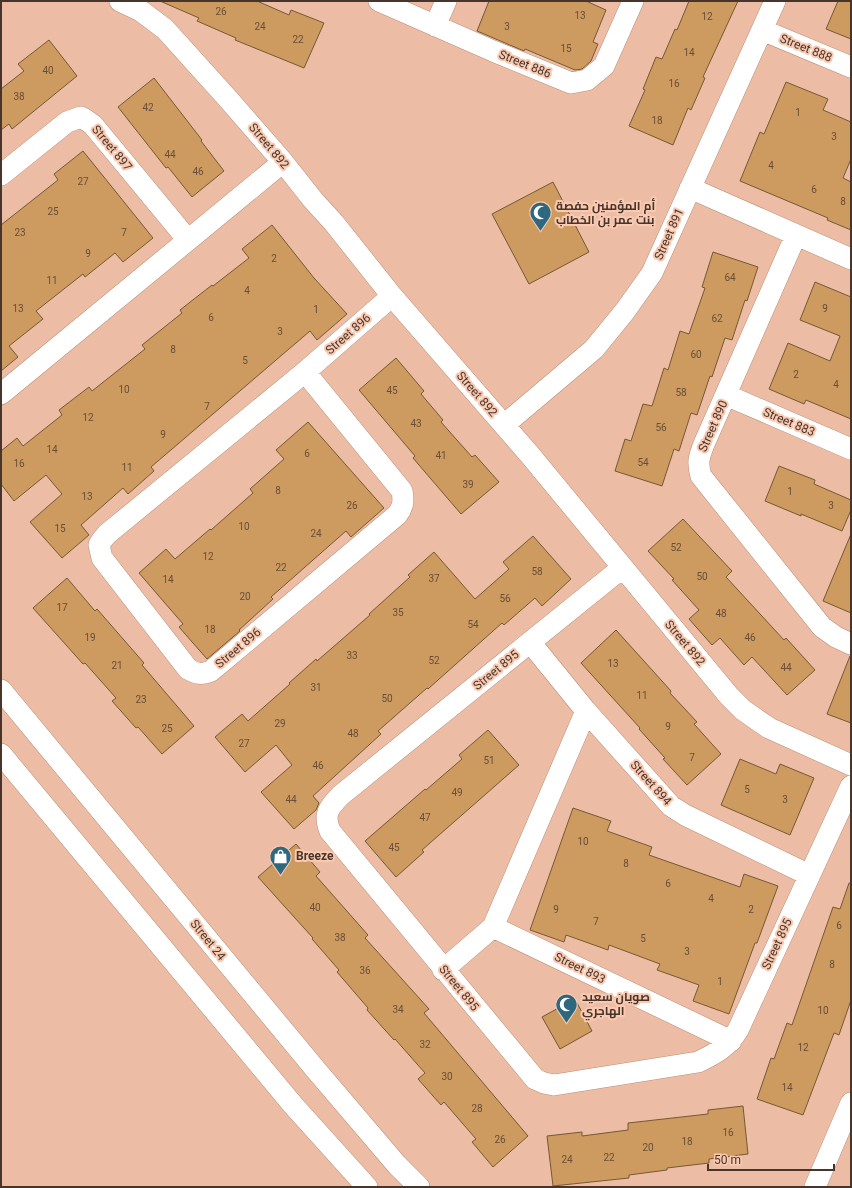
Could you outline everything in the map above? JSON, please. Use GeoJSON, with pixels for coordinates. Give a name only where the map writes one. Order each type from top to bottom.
{"type":"FeatureCollection","features":[{"type":"Feature","properties":{"kind":"street","name":"Street 892"},"geometry":{"type":"LineString","coordinates":[[120,1],[141,10],[165,29],[283,162],[392,296],[504,425],[729,696],[743,710],[770,728],[851,765]]}},
{"type":"Feature","properties":{"kind":"street","name":"Street 886"},"geometry":{"type":"LineString","coordinates":[[379,1],[493,51],[571,83],[587,80],[604,66],[633,1]]}},
{"type":"Feature","properties":{"kind":"street"},"geometry":{"type":"LineString","coordinates":[[435,26],[446,1]]}},
{"type":"Feature","properties":{"kind":"street","name":"Street 891"},"geometry":{"type":"LineString","coordinates":[[504,425],[594,350],[625,311],[652,273],[775,1]]}},
{"type":"Feature","properties":{"kind":"street","name":"Street 888"},"geometry":{"type":"LineString","coordinates":[[762,30],[851,66]]}},
{"type":"Feature","properties":{"kind":"street","name":"Street 897"},"geometry":{"type":"LineString","coordinates":[[1,174],[67,122],[81,117],[93,125],[188,240]]}},
{"type":"Feature","properties":{"kind":"street"},"geometry":{"type":"LineString","coordinates":[[1,394],[283,162]]}},
{"type":"Feature","properties":{"kind":"street"},"geometry":{"type":"LineString","coordinates":[[690,188],[851,258]]}},
{"type":"Feature","properties":{"kind":"street","name":"Street 890"},"geometry":{"type":"LineString","coordinates":[[796,235],[699,458],[698,466],[701,476],[822,627],[836,637],[851,644]]}},
{"type":"Feature","properties":{"kind":"street","name":"Street 896"},"geometry":{"type":"LineString","coordinates":[[305,372],[402,491],[404,501],[402,509],[397,515],[211,671],[204,674],[199,674],[188,669],[102,558],[99,545],[107,534],[305,372],[392,296]]}},
{"type":"Feature","properties":{"kind":"street","name":"Street 883"},"geometry":{"type":"LineString","coordinates":[[726,395],[851,449]]}},
{"type":"Feature","properties":{"kind":"street","name":"Street 895"},"geometry":{"type":"LineString","coordinates":[[622,568],[341,795],[331,806],[327,815],[327,824],[330,831],[535,1080],[554,1085],[698,1062],[713,1055],[731,1041],[741,1023],[851,786]]}},
{"type":"Feature","properties":{"kind":"street","name":"Street 894"},"geometry":{"type":"LineString","coordinates":[[530,642],[586,711],[671,806],[684,815],[809,875]]}},
{"type":"Feature","properties":{"kind":"street","name":"Street 24"},"geometry":{"type":"LineString","coordinates":[[1,690],[316,1070],[398,1165],[419,1187]]}},
{"type":"Feature","properties":{"kind":"street"},"geometry":{"type":"LineString","coordinates":[[443,970],[493,927],[586,711]]}},
{"type":"Feature","properties":{"kind":"street"},"geometry":{"type":"LineString","coordinates":[[1,754],[293,1105],[367,1187]]}},
{"type":"Feature","properties":{"kind":"street","name":"Street 893"},"geometry":{"type":"LineString","coordinates":[[493,927],[731,1041]]}},
{"type":"Feature","properties":{"kind":"street"},"geometry":{"type":"LineString","coordinates":[[815,1187],[851,1103]]}},
{"type":"Feature","properties":{"kind":"building"},"geometry":{"type":"Polygon","coordinates":[[[160,1],[257,1],[289,15],[291,10],[324,23],[304,68],[235,40],[236,38],[197,21],[199,18],[160,1]]]}},
{"type":"Feature","properties":{"kind":"building"},"geometry":{"type":"Polygon","coordinates":[[[489,1],[586,1],[606,10],[593,42],[598,44],[591,61],[582,69],[575,70],[525,49],[524,51],[477,31],[489,1]]]}},
{"type":"Feature","properties":{"kind":"building"},"geometry":{"type":"Polygon","coordinates":[[[689,1],[738,1],[703,77],[705,78],[691,110],[688,108],[673,145],[629,126],[645,90],[643,89],[656,57],[662,59],[675,29],[677,30],[689,1]]]}},
{"type":"Feature","properties":{"kind":"building"},"geometry":{"type":"Polygon","coordinates":[[[838,1],[851,1],[851,39],[826,29],[838,1]]]}},
{"type":"Feature","properties":{"kind":"building"},"geometry":{"type":"Polygon","coordinates":[[[49,40],[77,76],[12,129],[9,124],[1,130],[1,89],[24,71],[18,64],[49,40]]]}},
{"type":"Feature","properties":{"kind":"building"},"geometry":{"type":"Polygon","coordinates":[[[154,78],[224,171],[192,197],[168,167],[166,168],[118,107],[154,78]]]}},
{"type":"Feature","properties":{"kind":"building"},"geometry":{"type":"Polygon","coordinates":[[[786,82],[828,99],[823,110],[851,122],[851,159],[843,178],[851,182],[851,230],[827,220],[828,218],[740,181],[760,132],[764,134],[786,82]]]}},
{"type":"Feature","properties":{"kind":"building"},"geometry":{"type":"Polygon","coordinates":[[[83,151],[153,238],[123,262],[115,253],[85,277],[83,274],[36,311],[43,319],[9,346],[18,357],[1,371],[1,225],[58,180],[54,174],[83,151]]]}},
{"type":"Feature","properties":{"kind":"building","name":"أم المؤمنين حفصة بنت عمر بن الخطاب"},"geometry":{"type":"Polygon","coordinates":[[[553,182],[589,252],[529,284],[492,214],[553,182]]]}},
{"type":"Feature","properties":{"kind":"building"},"geometry":{"type":"Polygon","coordinates":[[[272,225],[314,278],[347,314],[317,340],[310,331],[151,467],[154,471],[128,494],[123,488],[81,525],[89,535],[62,558],[30,522],[62,494],[46,475],[14,501],[1,484],[1,451],[17,438],[23,446],[62,415],[59,410],[89,387],[92,391],[145,349],[142,345],[182,313],[180,310],[249,258],[242,249],[272,225]]]}},
{"type":"Feature","properties":{"kind":"building"},"geometry":{"type":"Polygon","coordinates":[[[713,252],[758,267],[732,340],[725,338],[697,415],[691,413],[679,451],[674,449],[662,486],[615,471],[625,439],[631,441],[643,404],[652,406],[664,368],[668,370],[680,331],[689,334],[705,288],[702,287],[713,252]]]}},
{"type":"Feature","properties":{"kind":"building"},"geometry":{"type":"Polygon","coordinates":[[[815,282],[851,297],[851,419],[806,400],[804,404],[769,389],[788,343],[830,361],[840,336],[800,320],[815,282]]]}},
{"type":"Feature","properties":{"kind":"building"},"geometry":{"type":"Polygon","coordinates":[[[396,358],[424,391],[421,394],[443,420],[441,422],[472,457],[475,455],[499,482],[461,514],[413,458],[415,456],[359,390],[396,358]]]}},
{"type":"Feature","properties":{"kind":"building"},"geometry":{"type":"Polygon","coordinates":[[[308,422],[384,508],[351,537],[346,531],[271,597],[273,599],[239,630],[240,631],[207,659],[179,627],[183,624],[139,573],[166,549],[175,559],[253,493],[250,489],[284,459],[276,450],[308,422]]]}},
{"type":"Feature","properties":{"kind":"building"},"geometry":{"type":"Polygon","coordinates":[[[779,466],[815,480],[814,484],[851,500],[851,510],[842,531],[765,501],[779,466]]]}},
{"type":"Feature","properties":{"kind":"building"},"geometry":{"type":"Polygon","coordinates":[[[683,519],[732,571],[726,577],[784,640],[786,638],[815,670],[787,695],[752,657],[744,665],[720,638],[712,645],[689,619],[699,610],[672,580],[674,579],[648,551],[683,519]]]}},
{"type":"Feature","properties":{"kind":"building"},"geometry":{"type":"Polygon","coordinates":[[[851,534],[851,613],[823,601],[851,534]]]}},
{"type":"Feature","properties":{"kind":"building"},"geometry":{"type":"Polygon","coordinates":[[[533,536],[571,579],[542,606],[535,598],[504,625],[502,623],[378,731],[381,734],[313,796],[319,803],[316,810],[294,829],[261,792],[292,765],[276,745],[245,772],[215,737],[242,714],[248,721],[316,659],[317,661],[370,615],[369,614],[410,577],[408,575],[434,552],[475,599],[509,569],[503,562],[533,536]]]}},
{"type":"Feature","properties":{"kind":"building"},"geometry":{"type":"Polygon","coordinates":[[[67,578],[95,611],[97,609],[144,663],[142,665],[194,726],[162,754],[112,701],[116,698],[85,663],[83,664],[33,608],[67,578]]]}},
{"type":"Feature","properties":{"kind":"building"},"geometry":{"type":"Polygon","coordinates":[[[616,630],[671,691],[670,693],[697,722],[694,724],[721,754],[687,785],[663,759],[665,758],[639,729],[640,728],[581,663],[616,630]]]}},
{"type":"Feature","properties":{"kind":"building"},"geometry":{"type":"Polygon","coordinates":[[[851,656],[851,723],[827,714],[851,656]]]}},
{"type":"Feature","properties":{"kind":"building"},"geometry":{"type":"Polygon","coordinates":[[[488,730],[519,765],[422,850],[424,852],[396,877],[365,841],[462,759],[459,755],[488,730]]]}},
{"type":"Feature","properties":{"kind":"building"},"geometry":{"type":"Polygon","coordinates":[[[740,759],[776,774],[780,764],[814,778],[790,835],[721,805],[740,759]]]}},
{"type":"Feature","properties":{"kind":"building"},"geometry":{"type":"Polygon","coordinates":[[[573,808],[611,821],[607,831],[652,847],[649,855],[740,887],[744,874],[778,886],[729,1014],[693,1001],[699,985],[657,970],[660,964],[609,945],[608,950],[566,935],[564,942],[530,930],[573,808]]]}},
{"type":"Feature","properties":{"kind":"building"},"geometry":{"type":"Polygon","coordinates":[[[296,844],[320,872],[316,876],[368,935],[365,938],[429,1009],[424,1013],[528,1136],[493,1167],[472,1142],[476,1139],[444,1102],[441,1105],[418,1079],[425,1073],[367,1010],[368,1008],[337,972],[339,970],[312,939],[313,938],[258,877],[296,844]]]}},
{"type":"Feature","properties":{"kind":"building"},"geometry":{"type":"Polygon","coordinates":[[[849,883],[851,883],[851,1000],[839,1035],[834,1033],[803,1115],[757,1099],[771,1058],[774,1059],[787,1023],[792,1025],[833,907],[840,909],[849,883]]]}},
{"type":"Feature","properties":{"kind":"building","name":"صويان سعيد الهاجري"},"geometry":{"type":"Polygon","coordinates":[[[575,999],[592,1031],[560,1049],[542,1017],[575,999]]]}},
{"type":"Feature","properties":{"kind":"building"},"geometry":{"type":"Polygon","coordinates":[[[743,1106],[748,1154],[709,1159],[709,1163],[667,1168],[667,1170],[629,1175],[629,1178],[553,1186],[547,1136],[582,1132],[582,1136],[628,1130],[628,1123],[708,1114],[708,1110],[743,1106]]]}},
{"type":"Feature","properties":{"kind":"place","name":"أم المؤمنين حفصة بنت عمر بن الخطاب"},"geometry":{"type":"Point","coordinates":[541,232]}},
{"type":"Feature","properties":{"kind":"place","name":"Breeze"},"geometry":{"type":"Point","coordinates":[280,876]}},
{"type":"Feature","properties":{"kind":"place","name":"صويان سعيد الهاجري"},"geometry":{"type":"Point","coordinates":[567,1024]}}]}
